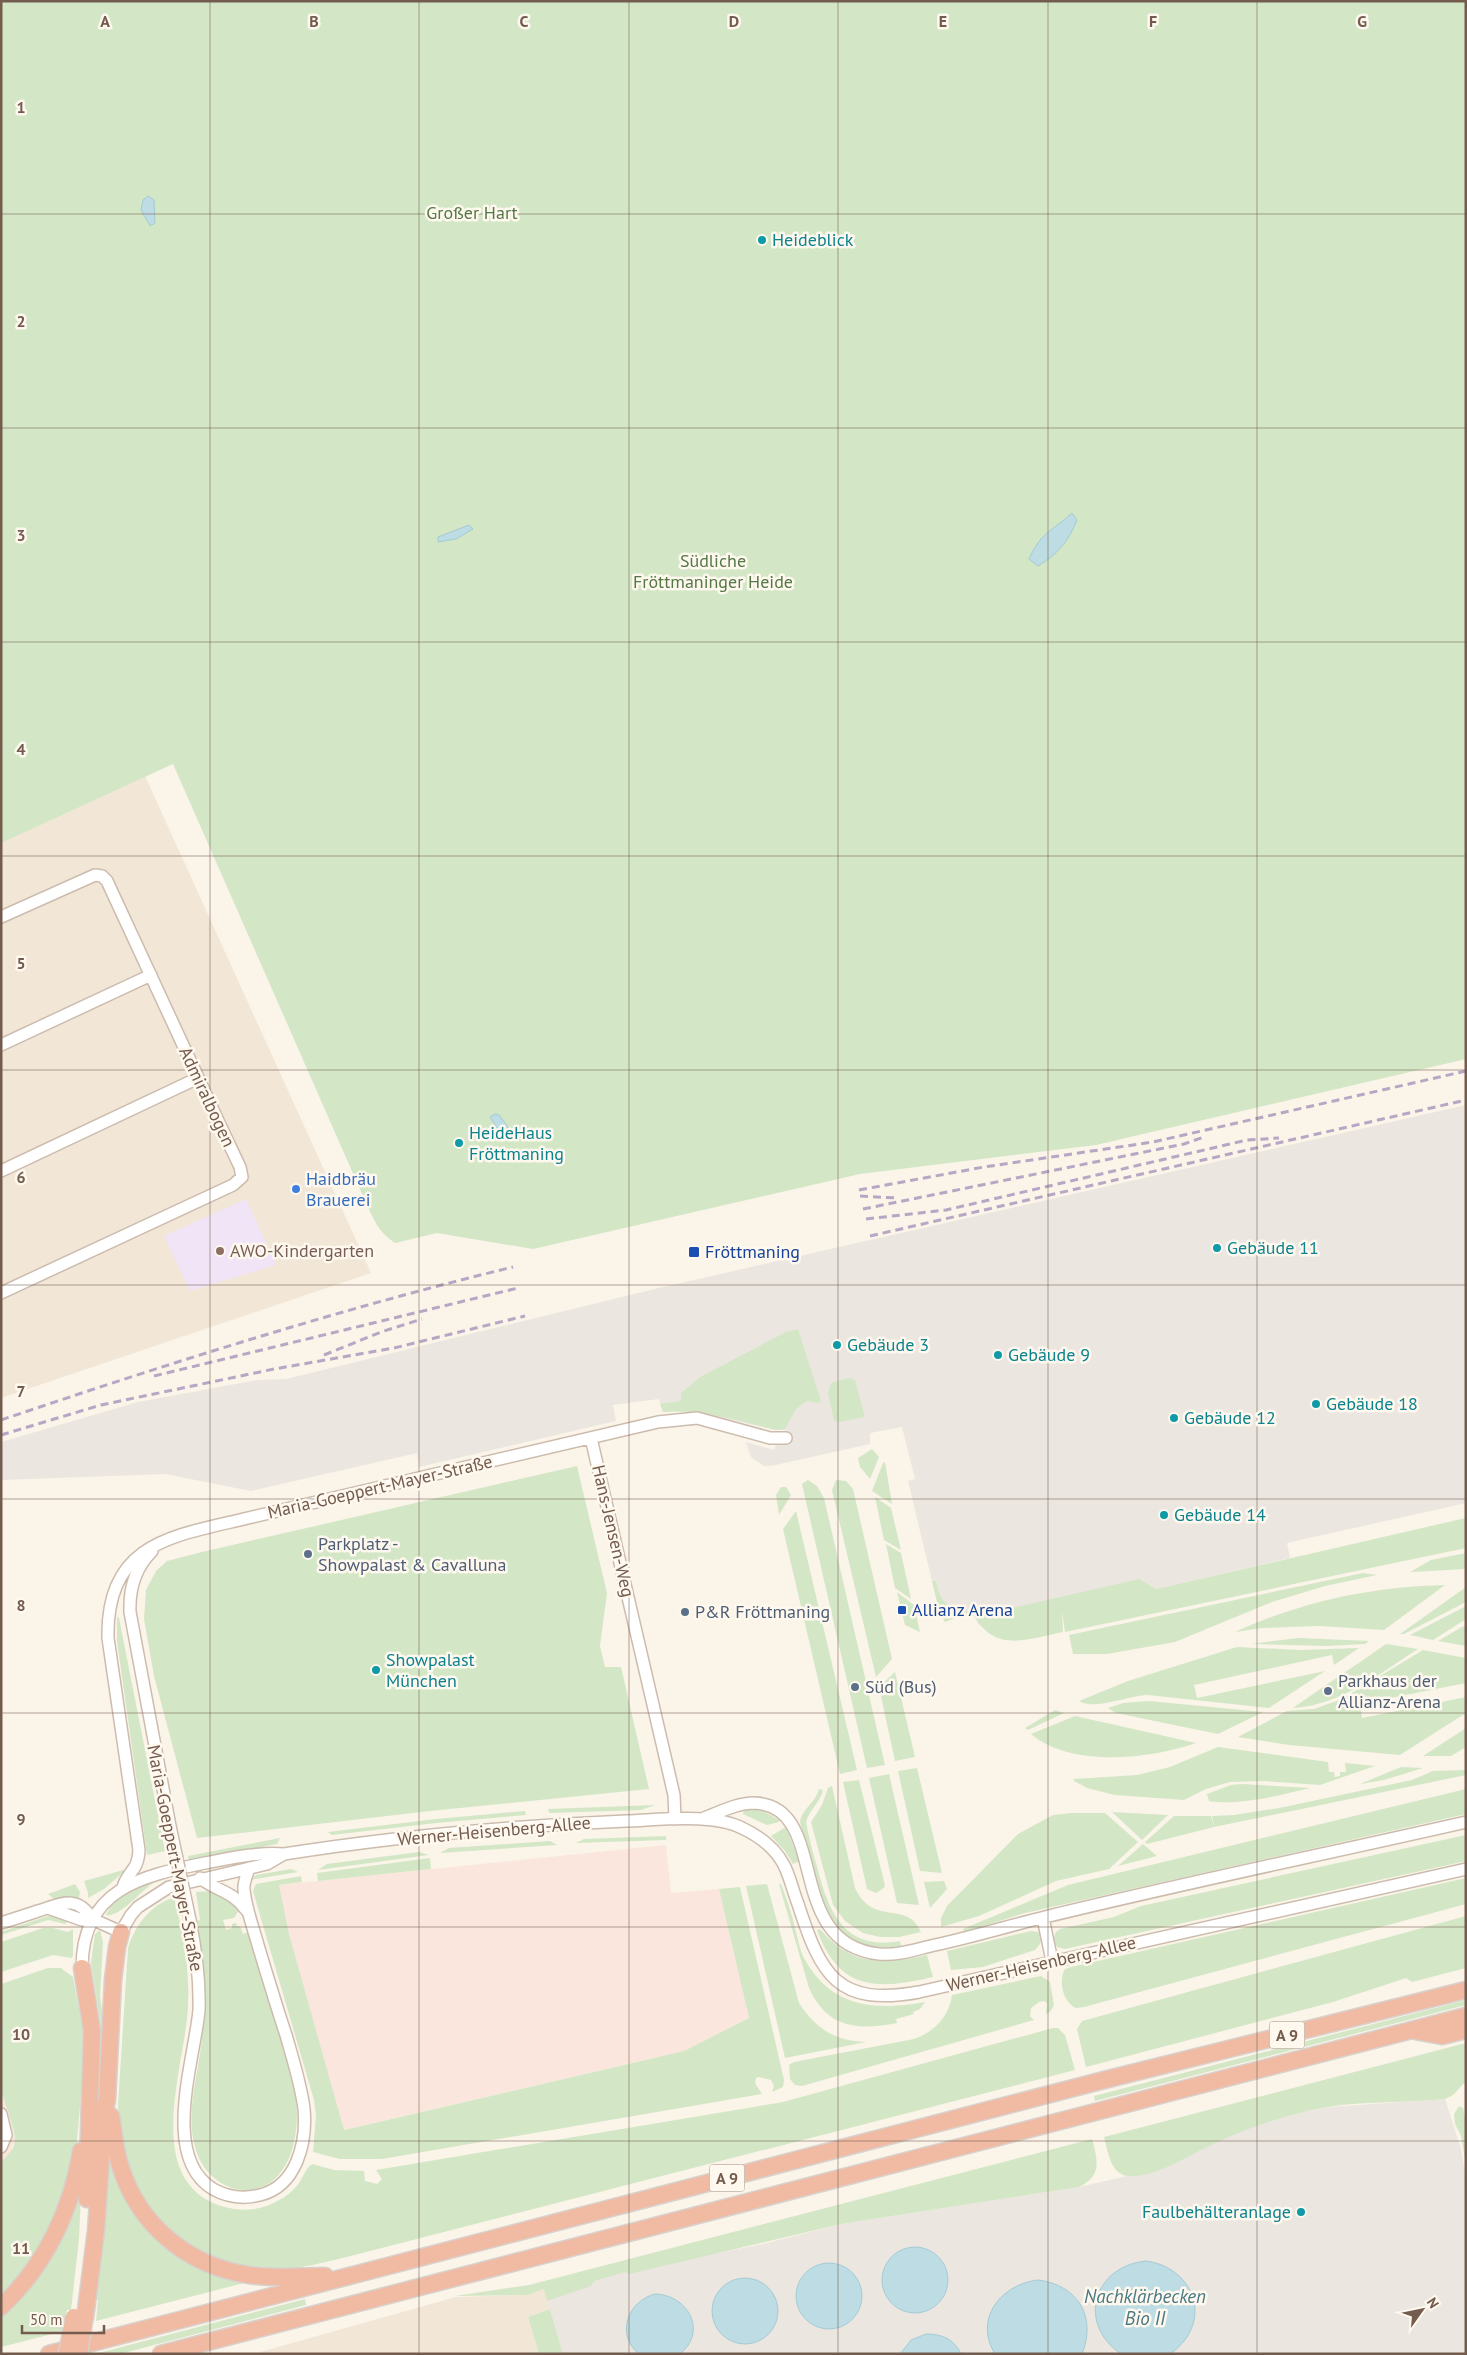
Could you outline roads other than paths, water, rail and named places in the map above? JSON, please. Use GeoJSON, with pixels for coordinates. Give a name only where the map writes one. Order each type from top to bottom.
{"type":"FeatureCollection","features":[{"type":"Feature","properties":{"kind":"highway"},"geometry":{"type":"LineString","coordinates":[[67,2354],[79,2318],[96,2231],[104,2114],[107,2100],[112,2000],[117,1947],[122,1932]]}},
{"type":"Feature","properties":{"kind":"highway"},"geometry":{"type":"LineString","coordinates":[[79,2354],[79,2318],[85,2247],[92,2032],[82,1968]]}},
{"type":"Feature","properties":{"kind":"highway","name":"A 9"},"geometry":{"type":"LineString","coordinates":[[49,2354],[1097,2082],[1466,1990]]}},
{"type":"Feature","properties":{"kind":"highway","name":"A 9"},"geometry":{"type":"LineString","coordinates":[[161,2354],[1466,2016]]}},
{"type":"Feature","properties":{"kind":"highway"},"geometry":{"type":"LineString","coordinates":[[1410,2030],[1442,2036],[1466,2030]]}},
{"type":"Feature","properties":{"kind":"highway"},"geometry":{"type":"LineString","coordinates":[[107,2100],[116,2150],[127,2185],[148,2220],[176,2246],[206,2263],[250,2275],[346,2276]]}},
{"type":"Feature","properties":{"kind":"highway"},"geometry":{"type":"LineString","coordinates":[[1,2307],[26,2279],[56,2230],[69,2204],[75,2183],[81,2147],[88,2135]]}},
{"type":"Feature","properties":{"kind":"street","name":"Admiralbogen"},"geometry":{"type":"LineString","coordinates":[[1,917],[97,874],[107,881],[240,1167],[242,1177],[238,1183],[1,1293]]}},
{"type":"Feature","properties":{"kind":"street"},"geometry":{"type":"LineString","coordinates":[[1,1045],[151,975]]}},
{"type":"Feature","properties":{"kind":"street"},"geometry":{"type":"LineString","coordinates":[[1,1170],[198,1078]]}},
{"type":"Feature","properties":{"kind":"street"},"geometry":{"type":"LineString","coordinates":[[591,1438],[658,1422],[697,1418],[770,1438],[786,1438]]}},
{"type":"Feature","properties":{"kind":"street","name":"Maria-Goeppert-Mayer-Straße"},"geometry":{"type":"LineString","coordinates":[[122,1889],[126,1879],[134,1872],[138,1863],[139,1850],[111,1665],[107,1620],[114,1590],[124,1570],[136,1557],[150,1547],[197,1530],[360,1490],[591,1438]]}},
{"type":"Feature","properties":{"kind":"street","name":"Hans-Jensen-Weg"},"geometry":{"type":"LineString","coordinates":[[591,1438],[674,1795],[675,1820]]}},
{"type":"Feature","properties":{"kind":"street","name":"Maria-Goeppert-Mayer-Straße"},"geometry":{"type":"LineString","coordinates":[[170,1539],[145,1558],[131,1584],[129,1600],[133,1632],[198,1967],[199,2009],[185,2109],[185,2142],[194,2169],[209,2186],[230,2196],[251,2197],[271,2191],[287,2178],[300,2155],[304,2126],[302,2095],[298,2075],[249,1915],[244,1884],[249,1868]]}},
{"type":"Feature","properties":{"kind":"street","name":"Werner-Heisenberg-Allee"},"geometry":{"type":"LineString","coordinates":[[704,1818],[730,1807],[755,1803],[782,1812],[796,1831],[815,1901],[825,1922],[840,1938],[868,1952],[882,1954],[910,1951],[1043,1918],[1466,1822]]}},
{"type":"Feature","properties":{"kind":"street","name":"Werner-Heisenberg-Allee"},"geometry":{"type":"LineString","coordinates":[[82,1968],[84,1938],[92,1919],[100,1908],[122,1889],[136,1881],[166,1871],[264,1853],[284,1854],[461,1831],[704,1818],[741,1827],[763,1840],[775,1852],[787,1871],[818,1959],[827,1972],[850,1989],[876,1997],[919,1992],[1466,1869]]}},
{"type":"Feature","properties":{"kind":"street","name":"Werner-Heisenberg-Allee"},"geometry":{"type":"LineString","coordinates":[[122,1932],[130,1915],[150,1898],[169,1887],[200,1878],[267,1864],[284,1854]]}},
{"type":"Feature","properties":{"kind":"street","name":"Maria-Goeppert-Mayer-Straße"},"geometry":{"type":"LineString","coordinates":[[200,1878],[210,1886],[229,1892],[241,1903],[249,1915]]}},
{"type":"Feature","properties":{"kind":"street"},"geometry":{"type":"LineString","coordinates":[[1,1923],[65,1902],[71,1902],[87,1911],[92,1919],[122,1932]]}},
{"type":"Feature","properties":{"kind":"street"},"geometry":{"type":"LineString","coordinates":[[1043,1918],[1052,1961]]}},
{"type":"Feature","properties":{"kind":"street"},"geometry":{"type":"LineString","coordinates":[[1,2114],[6,2135],[1,2147]]}},
{"type":"Feature","properties":{"kind":"water"},"geometry":{"type":"Polygon","coordinates":[[[148,196],[154,200],[155,223],[150,226],[141,210],[143,200],[148,196]]]}},
{"type":"Feature","properties":{"kind":"water"},"geometry":{"type":"Polygon","coordinates":[[[1072,513],[1077,520],[1070,535],[1057,552],[1038,566],[1029,559],[1042,538],[1072,513]]]}},
{"type":"Feature","properties":{"kind":"water"},"geometry":{"type":"Polygon","coordinates":[[[469,525],[473,529],[456,539],[438,542],[438,537],[469,525]]]}},
{"type":"Feature","properties":{"kind":"water"},"geometry":{"type":"Polygon","coordinates":[[[495,1114],[499,1115],[508,1127],[508,1133],[501,1134],[490,1117],[495,1114]]]}},
{"type":"Feature","properties":{"kind":"water"},"geometry":{"type":"Polygon","coordinates":[[[909,2247],[921,2247],[939,2256],[946,2267],[948,2280],[946,2293],[939,2304],[928,2311],[909,2313],[896,2308],[887,2299],[882,2286],[882,2274],[887,2261],[896,2252],[909,2247]]]}},
{"type":"Feature","properties":{"kind":"water","name":"Nachklärbecken Bio II"},"geometry":{"type":"Polygon","coordinates":[[[1146,2261],[1160,2264],[1172,2271],[1190,2289],[1194,2301],[1195,2314],[1192,2327],[1185,2340],[1171,2353],[1121,2354],[1107,2341],[1099,2327],[1095,2312],[1097,2298],[1103,2284],[1114,2273],[1128,2265],[1146,2261]]]}},
{"type":"Feature","properties":{"kind":"water"},"geometry":{"type":"Polygon","coordinates":[[[822,2263],[836,2263],[848,2268],[857,2277],[862,2289],[860,2309],[853,2320],[836,2329],[822,2329],[810,2324],[801,2315],[796,2303],[796,2289],[801,2277],[810,2268],[822,2263]]]}},
{"type":"Feature","properties":{"kind":"water"},"geometry":{"type":"Polygon","coordinates":[[[738,2278],[752,2278],[764,2283],[773,2292],[778,2304],[776,2324],[769,2335],[752,2344],[738,2344],[726,2339],[717,2330],[712,2318],[712,2304],[717,2292],[726,2283],[738,2278]]]}},
{"type":"Feature","properties":{"kind":"water","name":"Nachklärbecken Bio II"},"geometry":{"type":"Polygon","coordinates":[[[1038,2280],[1064,2288],[1081,2305],[1087,2328],[1082,2354],[995,2354],[989,2341],[987,2328],[989,2316],[995,2305],[1013,2288],[1038,2280]]]}},
{"type":"Feature","properties":{"kind":"water"},"geometry":{"type":"Polygon","coordinates":[[[655,2294],[667,2296],[677,2301],[685,2307],[690,2316],[693,2325],[693,2335],[688,2345],[680,2354],[639,2354],[632,2346],[628,2337],[626,2328],[632,2311],[646,2298],[655,2294]]]}},
{"type":"Feature","properties":{"kind":"water"},"geometry":{"type":"Polygon","coordinates":[[[926,2334],[947,2338],[961,2354],[900,2354],[911,2340],[926,2334]]]}},
{"type":"Feature","properties":{"kind":"railway"},"geometry":{"type":"LineString","coordinates":[[859,1190],[984,1167],[1153,1142],[1466,1071]]}},
{"type":"Feature","properties":{"kind":"railway"},"geometry":{"type":"LineString","coordinates":[[870,1236],[1466,1100]]}},
{"type":"Feature","properties":{"kind":"railway"},"geometry":{"type":"LineString","coordinates":[[863,1209],[1184,1144],[1204,1137]]}},
{"type":"Feature","properties":{"kind":"railway"},"geometry":{"type":"LineString","coordinates":[[866,1219],[946,1210],[1247,1140],[1279,1138]]}},
{"type":"Feature","properties":{"kind":"railway"},"geometry":{"type":"LineString","coordinates":[[860,1196],[897,1198]]}},
{"type":"Feature","properties":{"kind":"railway"},"geometry":{"type":"LineString","coordinates":[[1,1420],[255,1338],[448,1283],[513,1267]]}},
{"type":"Feature","properties":{"kind":"railway"},"geometry":{"type":"LineString","coordinates":[[154,1376],[518,1288]]}},
{"type":"Feature","properties":{"kind":"railway"},"geometry":{"type":"LineString","coordinates":[[1,1435],[101,1405],[274,1369],[394,1348],[525,1316]]}},
{"type":"Feature","properties":{"kind":"railway"},"geometry":{"type":"LineString","coordinates":[[324,1355],[381,1332],[422,1319]]}},
{"type":"Feature","properties":{"kind":"place","name":"Heideblick"},"geometry":{"type":"Point","coordinates":[762,240]}},
{"type":"Feature","properties":{"kind":"place","name":"HeideHaus Fröttmaning"},"geometry":{"type":"Point","coordinates":[459,1143]}},
{"type":"Feature","properties":{"kind":"place","name":"Haidbräu Brauerei"},"geometry":{"type":"Point","coordinates":[296,1189]}},
{"type":"Feature","properties":{"kind":"place","name":"Gebäude 11"},"geometry":{"type":"Point","coordinates":[1217,1248]}},
{"type":"Feature","properties":{"kind":"place","name":"AWO-Kindergarten"},"geometry":{"type":"Point","coordinates":[220,1251]}},
{"type":"Feature","properties":{"kind":"place","name":"Fröttmaning"},"geometry":{"type":"Point","coordinates":[694,1252]}},
{"type":"Feature","properties":{"kind":"place","name":"Gebäude 3"},"geometry":{"type":"Point","coordinates":[837,1345]}},
{"type":"Feature","properties":{"kind":"place","name":"Gebäude 9"},"geometry":{"type":"Point","coordinates":[998,1355]}},
{"type":"Feature","properties":{"kind":"place","name":"Gebäude 18"},"geometry":{"type":"Point","coordinates":[1316,1404]}},
{"type":"Feature","properties":{"kind":"place","name":"Gebäude 12"},"geometry":{"type":"Point","coordinates":[1174,1418]}},
{"type":"Feature","properties":{"kind":"place","name":"Gebäude 14"},"geometry":{"type":"Point","coordinates":[1164,1515]}},
{"type":"Feature","properties":{"kind":"place","name":"Parkplatz - Showpalast & Cavalluna"},"geometry":{"type":"Point","coordinates":[308,1554]}},
{"type":"Feature","properties":{"kind":"place","name":"Allianz Arena"},"geometry":{"type":"Point","coordinates":[902,1610]}},
{"type":"Feature","properties":{"kind":"place","name":"P&R Fröttmaning"},"geometry":{"type":"Point","coordinates":[685,1612]}},
{"type":"Feature","properties":{"kind":"place","name":"Showpalast München"},"geometry":{"type":"Point","coordinates":[376,1670]}},
{"type":"Feature","properties":{"kind":"place","name":"Süd (Bus)"},"geometry":{"type":"Point","coordinates":[855,1687]}},
{"type":"Feature","properties":{"kind":"place","name":"Parkhaus der Allianz-Arena"},"geometry":{"type":"Point","coordinates":[1328,1691]}},
{"type":"Feature","properties":{"kind":"place","name":"Faulbehälteranlage"},"geometry":{"type":"Point","coordinates":[1301,2212]}},
{"type":"Feature","properties":{"kind":"park label","name":"Großer Hart"},"geometry":{"type":"Point","coordinates":[472,213]}},
{"type":"Feature","properties":{"kind":"park label","name":"Südliche Fröttmaninger Heide"},"geometry":{"type":"Point","coordinates":[713,571]}}]}
